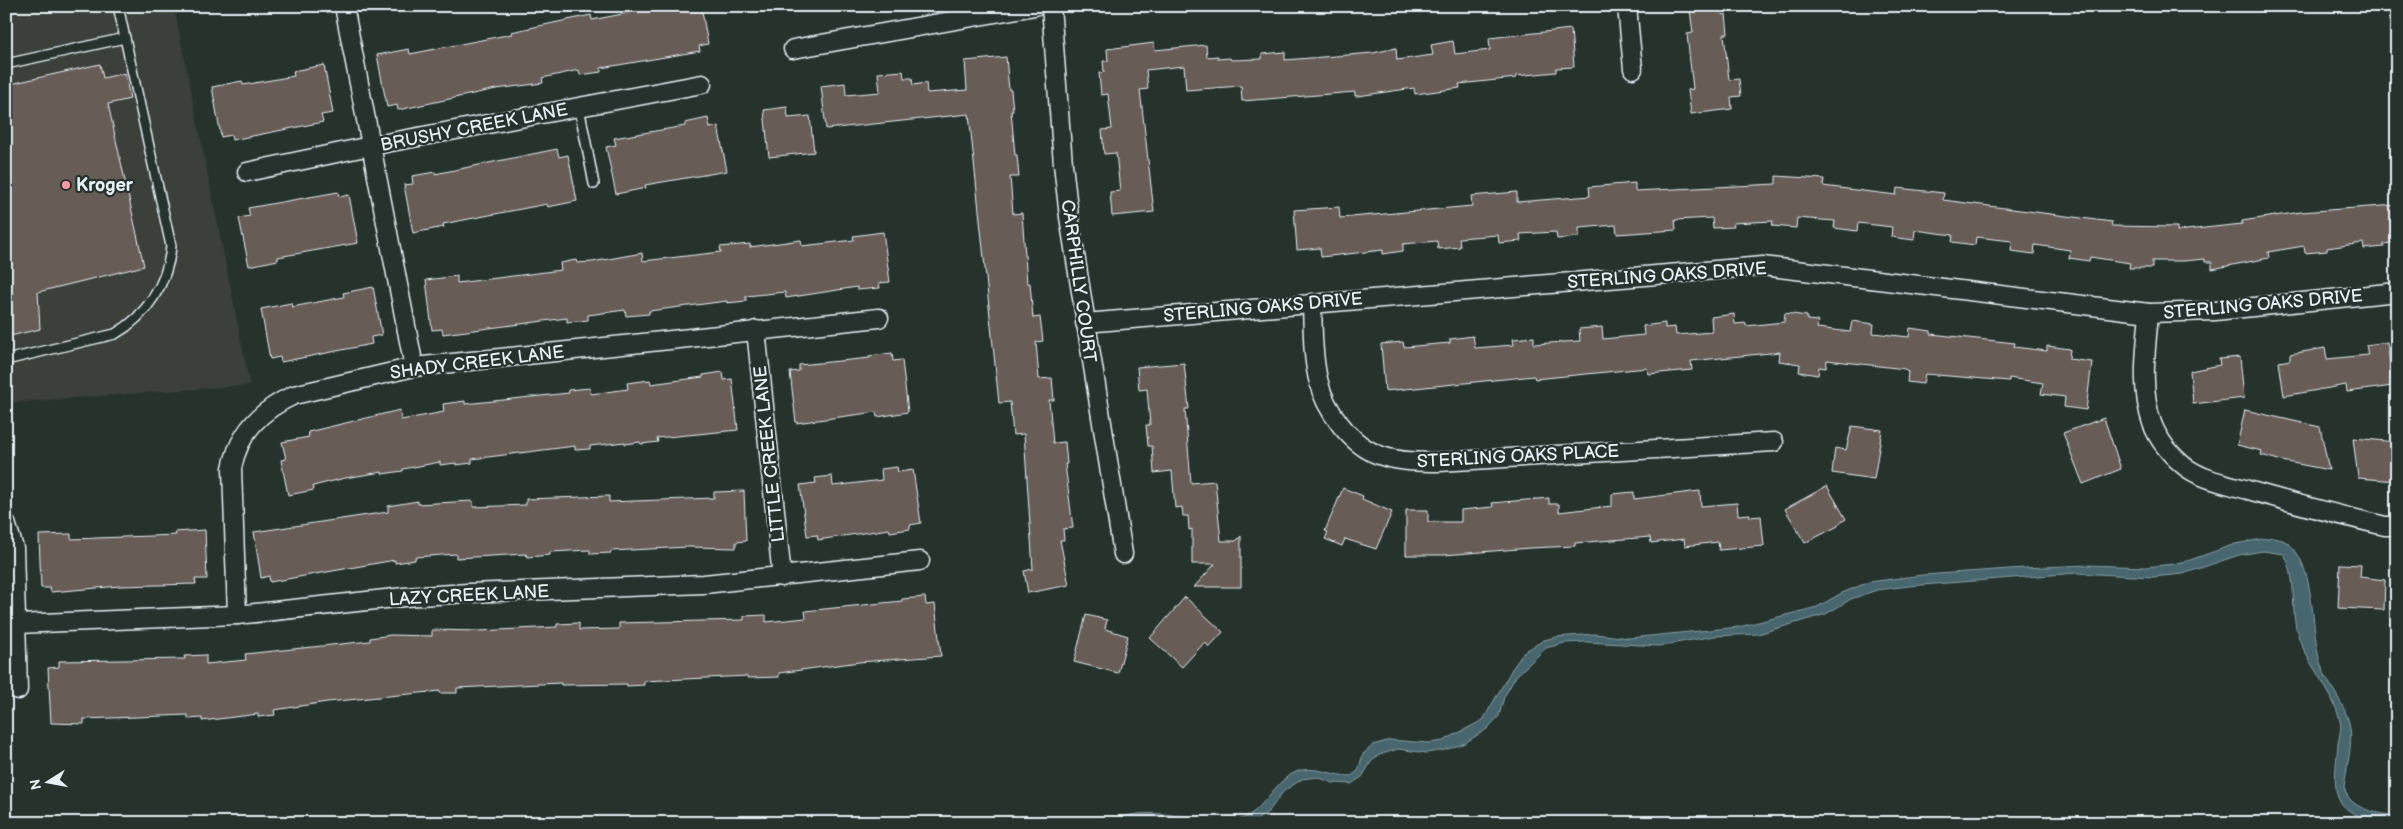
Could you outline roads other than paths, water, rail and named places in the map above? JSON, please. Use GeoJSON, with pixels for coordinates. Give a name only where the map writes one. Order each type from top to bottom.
{"type":"FeatureCollection","features":[{"type":"Feature","properties":{"kind":"street"},"geometry":{"type":"LineString","coordinates":[[344,6],[414,367]]}},
{"type":"Feature","properties":{"kind":"street"},"geometry":{"type":"LineString","coordinates":[[793,49],[1036,6]]}},
{"type":"Feature","properties":{"kind":"street","name":"CARPHILLY COURT"},"geometry":{"type":"LineString","coordinates":[[1051,6],[1063,164],[1084,323],[1123,554]]}},
{"type":"Feature","properties":{"kind":"street"},"geometry":{"type":"LineString","coordinates":[[1627,6],[1633,69]]}},
{"type":"Feature","properties":{"kind":"street","name":"BRUSHY CREEK LANE"},"geometry":{"type":"LineString","coordinates":[[247,172],[370,146],[702,84]]}},
{"type":"Feature","properties":{"kind":"street","name":"STERLING OAKS DRIVE"},"geometry":{"type":"LineString","coordinates":[[1084,323],[1312,302],[1763,266],[2148,313],[2215,311],[2397,292]]}},
{"type":"Feature","properties":{"kind":"street","name":"STERLING OAKS PLACE"},"geometry":{"type":"LineString","coordinates":[[1312,302],[1315,362],[1318,381],[1325,398],[1347,432],[1380,456],[1399,461],[1439,462],[1774,442]]}},
{"type":"Feature","properties":{"kind":"street"},"geometry":{"type":"LineString","coordinates":[[2148,313],[2144,376],[2148,408],[2158,435],[2174,456],[2198,474],[2222,482],[2312,508],[2385,526],[2397,526]]}},
{"type":"Feature","properties":{"kind":"street","name":"SHADY CREEK LANE"},"geometry":{"type":"LineString","coordinates":[[237,615],[232,468],[236,449],[248,429],[267,409],[294,395],[414,367],[879,318]]}},
{"type":"Feature","properties":{"kind":"street","name":"LITTLE CREEK LANE"},"geometry":{"type":"LineString","coordinates":[[756,330],[782,577]]}},
{"type":"Feature","properties":{"kind":"street"},"geometry":{"type":"LineString","coordinates":[[6,523],[14,548],[18,690]]}},
{"type":"Feature","properties":{"kind":"street","name":"LAZY CREEK LANE"},"geometry":{"type":"LineString","coordinates":[[17,624],[237,615],[404,597],[704,584],[920,561]]}},
{"type":"Feature","properties":{"kind":"lane"},"geometry":{"type":"LineString","coordinates":[[6,360],[115,334],[143,311],[164,281],[170,260],[171,246],[118,6]]}},
{"type":"Feature","properties":{"kind":"lane"},"geometry":{"type":"LineString","coordinates":[[6,64],[125,38]]}},
{"type":"Feature","properties":{"kind":"lane"},"geometry":{"type":"LineString","coordinates":[[579,107],[594,184]]}},
{"type":"Feature","properties":{"kind":"water"},"geometry":{"type":"Polygon","coordinates":[[[2273,537],[2288,543],[2298,555],[2310,591],[2317,650],[2321,665],[2348,719],[2351,741],[2344,787],[2347,795],[2352,801],[2365,809],[2397,816],[2397,823],[2359,816],[2343,806],[2338,798],[2335,778],[2341,730],[2340,721],[2331,698],[2300,640],[2296,628],[2291,572],[2284,554],[2263,551],[2239,555],[2183,574],[2153,577],[2077,573],[1877,590],[1851,599],[1826,614],[1758,634],[1714,636],[1659,646],[1586,642],[1564,643],[1546,648],[1516,676],[1504,697],[1499,716],[1487,729],[1465,743],[1445,750],[1426,753],[1398,749],[1379,755],[1371,762],[1362,777],[1351,784],[1333,783],[1317,777],[1302,779],[1283,792],[1269,811],[1253,823],[1106,823],[1119,818],[1144,814],[1233,821],[1244,818],[1253,812],[1283,780],[1302,770],[1308,769],[1351,776],[1358,771],[1363,754],[1373,745],[1390,740],[1428,743],[1443,741],[1483,720],[1524,652],[1544,640],[1556,637],[1595,634],[1630,638],[1739,627],[1817,607],[1842,593],[1869,582],[1923,575],[2024,568],[2086,565],[2146,567],[2182,563],[2235,544],[2273,537]]]}},
{"type":"Feature","properties":{"kind":"place","name":"Kroger"},"geometry":{"type":"Point","coordinates":[66,185]}}]}
